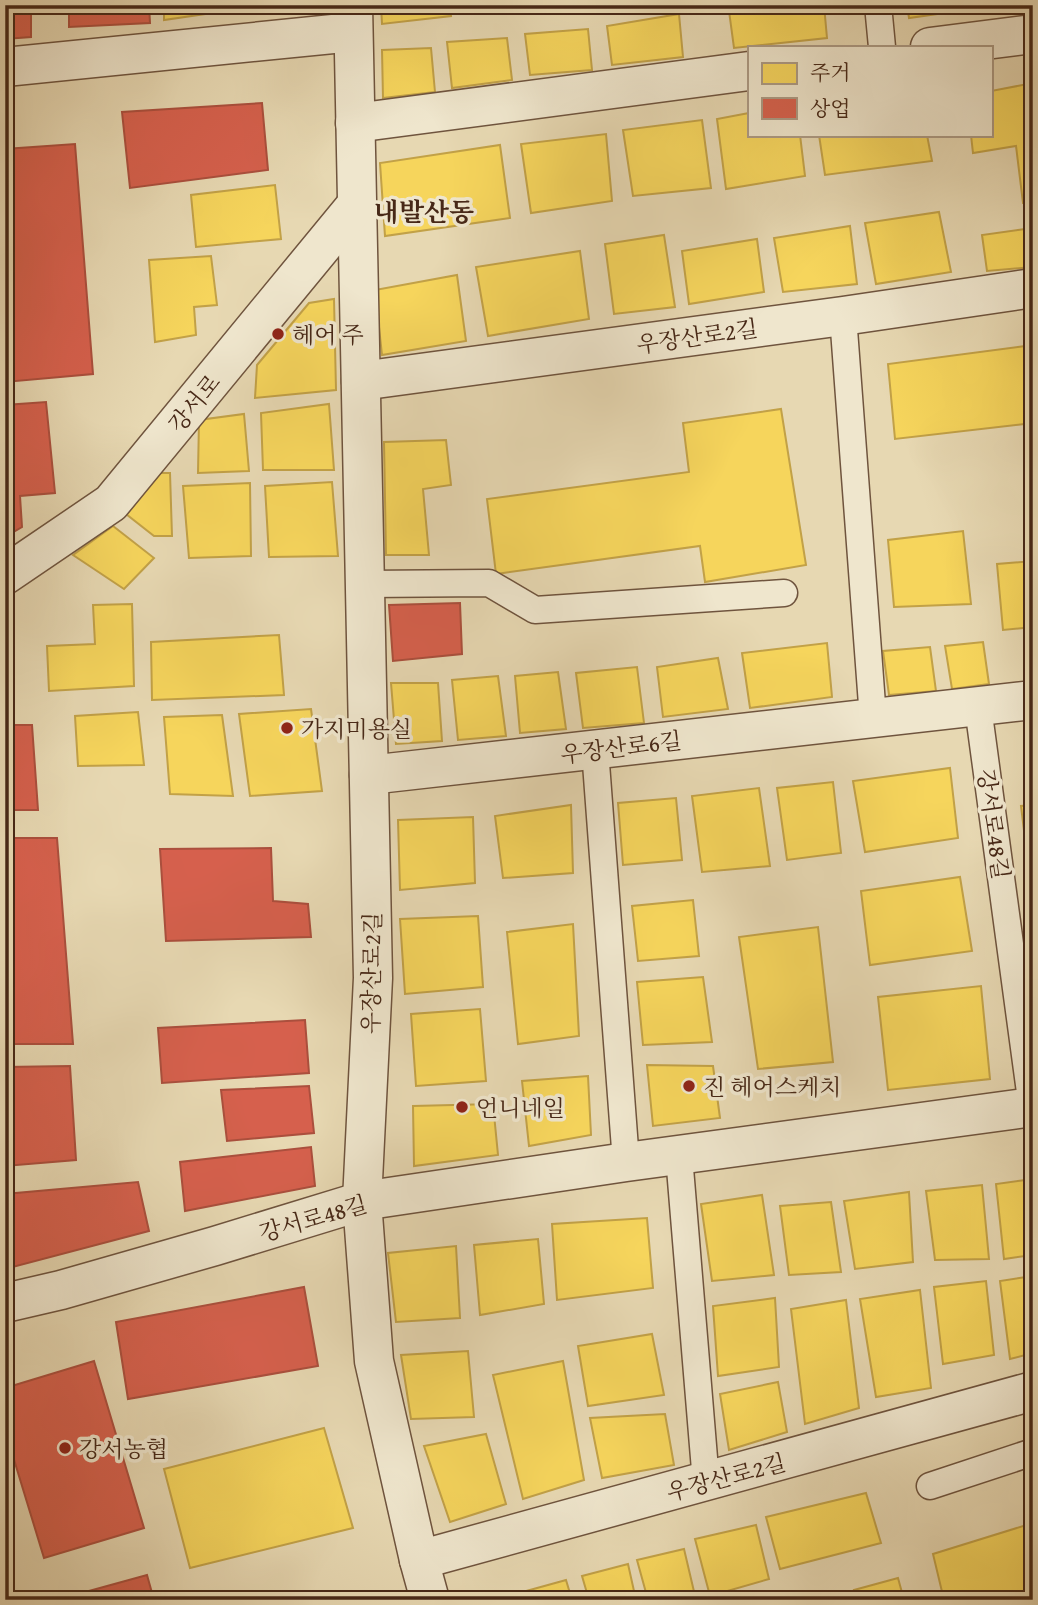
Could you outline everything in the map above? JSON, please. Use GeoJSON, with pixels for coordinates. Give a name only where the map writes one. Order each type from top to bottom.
{"type":"FeatureCollection","features":[{"type":"Feature","properties":{"kind":"street"},"geometry":{"type":"LineString","coordinates":[[5,67],[353,19]]}},
{"type":"Feature","properties":{"kind":"street","name":"우장산로2길"},"geometry":{"type":"LineString","coordinates":[[353,19],[373,978],[362,1201],[374,1361],[430,1600]]}},
{"type":"Feature","properties":{"kind":"street"},"geometry":{"type":"LineString","coordinates":[[938,46],[1033,34]]}},
{"type":"Feature","properties":{"kind":"street"},"geometry":{"type":"LineString","coordinates":[[355,123],[748,71]]}},
{"type":"Feature","properties":{"kind":"street","name":"강서로"},"geometry":{"type":"LineString","coordinates":[[5,575],[111,503],[357,204]]}},
{"type":"Feature","properties":{"kind":"street","name":"우장산로2길"},"geometry":{"type":"LineString","coordinates":[[361,381],[1033,288]]}},
{"type":"Feature","properties":{"kind":"street","name":"우장산로6길"},"geometry":{"type":"LineString","coordinates":[[369,775],[1033,701]]}},
{"type":"Feature","properties":{"kind":"street","name":"강서로48길"},"geometry":{"type":"LineString","coordinates":[[5,1303],[190,1254],[362,1201],[1032,1107]]}},
{"type":"Feature","properties":{"kind":"street","name":"우장산로2길"},"geometry":{"type":"LineString","coordinates":[[419,1560],[1033,1391]]}},
{"type":"Feature","properties":{"kind":"lane"},"geometry":{"type":"LineString","coordinates":[[878,5],[883,46]]}},
{"type":"Feature","properties":{"kind":"lane"},"geometry":{"type":"LineString","coordinates":[[843,316],[873,718]]}},
{"type":"Feature","properties":{"kind":"lane"},"geometry":{"type":"LineString","coordinates":[[365,584],[489,583],[535,610],[784,593]]}},
{"type":"Feature","properties":{"kind":"lane","name":"강서로48길"},"geometry":{"type":"LineString","coordinates":[[978,706],[1032,1107]]}},
{"type":"Feature","properties":{"kind":"lane"},"geometry":{"type":"LineString","coordinates":[[595,750],[626,1162]]}},
{"type":"Feature","properties":{"kind":"lane"},"geometry":{"type":"LineString","coordinates":[[679,1156],[706,1482]]}},
{"type":"Feature","properties":{"kind":"lane"},"geometry":{"type":"LineString","coordinates":[[930,1486],[1033,1452]]}},
{"type":"Feature","properties":{"kind":"building: 주거"},"geometry":{"type":"Polygon","coordinates":[[[164,5],[255,5],[164,20],[164,5]]]}},
{"type":"Feature","properties":{"kind":"building: 주거"},"geometry":{"type":"Polygon","coordinates":[[[381,5],[450,5],[451,16],[382,24],[381,5]]]}},
{"type":"Feature","properties":{"kind":"building: 주거"},"geometry":{"type":"Polygon","coordinates":[[[468,5],[527,5],[468,11],[468,5]]]}},
{"type":"Feature","properties":{"kind":"building: 주거"},"geometry":{"type":"Polygon","coordinates":[[[788,5],[824,5],[827,38],[734,48],[729,11],[788,5]]]}},
{"type":"Feature","properties":{"kind":"building: 주거"},"geometry":{"type":"Polygon","coordinates":[[[907,5],[1000,5],[909,18],[907,5]]]}},
{"type":"Feature","properties":{"kind":"building: 주거"},"geometry":{"type":"Polygon","coordinates":[[[679,14],[683,57],[612,65],[607,26],[679,14]]]}},
{"type":"Feature","properties":{"kind":"building: 주거"},"geometry":{"type":"Polygon","coordinates":[[[588,29],[592,70],[530,75],[525,34],[588,29]]]}},
{"type":"Feature","properties":{"kind":"building: 주거"},"geometry":{"type":"Polygon","coordinates":[[[507,38],[512,80],[452,88],[447,42],[507,38]]]}},
{"type":"Feature","properties":{"kind":"building: 주거"},"geometry":{"type":"Polygon","coordinates":[[[431,48],[435,92],[383,98],[382,50],[431,48]]]}},
{"type":"Feature","properties":{"kind":"building: 주거"},"geometry":{"type":"Polygon","coordinates":[[[1033,83],[1033,202],[1023,203],[1016,146],[973,153],[971,136],[992,136],[992,91],[1033,83]]]}},
{"type":"Feature","properties":{"kind":"building: 주거"},"geometry":{"type":"Polygon","coordinates":[[[748,113],[748,136],[800,136],[805,176],[726,189],[717,119],[748,113]]]}},
{"type":"Feature","properties":{"kind":"building: 주거"},"geometry":{"type":"Polygon","coordinates":[[[702,120],[711,188],[633,196],[623,130],[702,120]]]}},
{"type":"Feature","properties":{"kind":"building: 주거"},"geometry":{"type":"Polygon","coordinates":[[[606,134],[612,201],[531,213],[521,144],[606,134]]]}},
{"type":"Feature","properties":{"kind":"building: 주거"},"geometry":{"type":"Polygon","coordinates":[[[819,136],[927,136],[932,161],[825,175],[819,136]]]}},
{"type":"Feature","properties":{"kind":"building: 주거"},"geometry":{"type":"Polygon","coordinates":[[[500,145],[510,218],[385,236],[380,163],[500,145]]]}},
{"type":"Feature","properties":{"kind":"building: 주거"},"geometry":{"type":"Polygon","coordinates":[[[275,185],[281,239],[196,247],[191,195],[275,185]]]}},
{"type":"Feature","properties":{"kind":"building: 주거"},"geometry":{"type":"Polygon","coordinates":[[[939,212],[951,272],[876,284],[865,223],[939,212]]]}},
{"type":"Feature","properties":{"kind":"building: 주거"},"geometry":{"type":"Polygon","coordinates":[[[850,226],[857,284],[783,292],[774,238],[850,226]]]}},
{"type":"Feature","properties":{"kind":"building: 주거"},"geometry":{"type":"Polygon","coordinates":[[[1033,228],[1033,267],[987,271],[982,235],[1033,228]]]}},
{"type":"Feature","properties":{"kind":"building: 주거"},"geometry":{"type":"Polygon","coordinates":[[[664,235],[675,307],[614,314],[605,244],[664,235]]]}},
{"type":"Feature","properties":{"kind":"building: 주거"},"geometry":{"type":"Polygon","coordinates":[[[757,239],[764,292],[689,304],[682,251],[757,239]]]}},
{"type":"Feature","properties":{"kind":"building: 주거"},"geometry":{"type":"Polygon","coordinates":[[[580,251],[589,319],[488,336],[476,267],[580,251]]]}},
{"type":"Feature","properties":{"kind":"building: 주거"},"geometry":{"type":"Polygon","coordinates":[[[211,256],[217,305],[194,307],[196,335],[155,342],[149,260],[211,256]]]}},
{"type":"Feature","properties":{"kind":"building: 주거"},"geometry":{"type":"Polygon","coordinates":[[[457,275],[466,341],[382,355],[375,290],[457,275]]]}},
{"type":"Feature","properties":{"kind":"building: 주거"},"geometry":{"type":"Polygon","coordinates":[[[334,299],[336,390],[255,398],[257,365],[309,303],[334,299]]]}},
{"type":"Feature","properties":{"kind":"building: 주거"},"geometry":{"type":"Polygon","coordinates":[[[1033,345],[1033,423],[895,439],[888,364],[1033,345]]]}},
{"type":"Feature","properties":{"kind":"building: 주거"},"geometry":{"type":"Polygon","coordinates":[[[329,404],[334,470],[263,470],[261,413],[329,404]]]}},
{"type":"Feature","properties":{"kind":"building: 주거"},"geometry":{"type":"Polygon","coordinates":[[[781,409],[806,565],[705,582],[700,546],[496,574],[487,499],[689,472],[683,423],[781,409]]]}},
{"type":"Feature","properties":{"kind":"building: 주거"},"geometry":{"type":"Polygon","coordinates":[[[244,414],[249,471],[198,473],[199,420],[244,414]]]}},
{"type":"Feature","properties":{"kind":"building: 주거"},"geometry":{"type":"Polygon","coordinates":[[[446,440],[451,485],[423,489],[429,555],[386,555],[384,442],[446,440]]]}},
{"type":"Feature","properties":{"kind":"building: 주거"},"geometry":{"type":"Polygon","coordinates":[[[154,473],[170,473],[172,536],[154,536],[126,514],[154,473]]]}},
{"type":"Feature","properties":{"kind":"building: 주거"},"geometry":{"type":"Polygon","coordinates":[[[332,482],[338,556],[269,557],[265,486],[332,482]]]}},
{"type":"Feature","properties":{"kind":"building: 주거"},"geometry":{"type":"Polygon","coordinates":[[[250,483],[251,556],[189,558],[183,486],[250,483]]]}},
{"type":"Feature","properties":{"kind":"building: 주거"},"geometry":{"type":"Polygon","coordinates":[[[113,526],[154,558],[124,589],[73,555],[113,526]]]}},
{"type":"Feature","properties":{"kind":"building: 주거"},"geometry":{"type":"Polygon","coordinates":[[[963,531],[971,604],[894,607],[888,540],[963,531]]]}},
{"type":"Feature","properties":{"kind":"building: 주거"},"geometry":{"type":"Polygon","coordinates":[[[1033,561],[1033,627],[1003,630],[997,564],[1033,561]]]}},
{"type":"Feature","properties":{"kind":"building: 주거"},"geometry":{"type":"Polygon","coordinates":[[[132,604],[134,686],[49,691],[47,646],[95,644],[93,605],[132,604]]]}},
{"type":"Feature","properties":{"kind":"building: 주거"},"geometry":{"type":"Polygon","coordinates":[[[279,635],[284,695],[152,700],[151,642],[279,635]]]}},
{"type":"Feature","properties":{"kind":"building: 주거"},"geometry":{"type":"Polygon","coordinates":[[[983,642],[989,684],[952,689],[945,646],[983,642]]]}},
{"type":"Feature","properties":{"kind":"building: 주거"},"geometry":{"type":"Polygon","coordinates":[[[827,643],[832,697],[750,708],[742,653],[827,643]]]}},
{"type":"Feature","properties":{"kind":"building: 주거"},"geometry":{"type":"Polygon","coordinates":[[[930,647],[936,691],[889,695],[883,651],[930,647]]]}},
{"type":"Feature","properties":{"kind":"building: 주거"},"geometry":{"type":"Polygon","coordinates":[[[718,658],[728,709],[663,717],[657,667],[718,658]]]}},
{"type":"Feature","properties":{"kind":"building: 주거"},"geometry":{"type":"Polygon","coordinates":[[[637,667],[644,723],[583,728],[576,673],[637,667]]]}},
{"type":"Feature","properties":{"kind":"building: 주거"},"geometry":{"type":"Polygon","coordinates":[[[558,672],[566,729],[520,733],[515,676],[558,672]]]}},
{"type":"Feature","properties":{"kind":"building: 주거"},"geometry":{"type":"Polygon","coordinates":[[[498,676],[506,736],[458,740],[452,680],[498,676]]]}},
{"type":"Feature","properties":{"kind":"building: 주거"},"geometry":{"type":"Polygon","coordinates":[[[391,683],[438,683],[442,741],[396,744],[391,683]]]}},
{"type":"Feature","properties":{"kind":"building: 주거"},"geometry":{"type":"Polygon","coordinates":[[[311,709],[322,791],[250,796],[239,714],[311,709]]]}},
{"type":"Feature","properties":{"kind":"building: 주거"},"geometry":{"type":"Polygon","coordinates":[[[138,712],[144,765],[78,766],[75,716],[138,712]]]}},
{"type":"Feature","properties":{"kind":"building: 주거"},"geometry":{"type":"Polygon","coordinates":[[[222,715],[233,796],[170,794],[164,717],[222,715]]]}},
{"type":"Feature","properties":{"kind":"building: 주거"},"geometry":{"type":"Polygon","coordinates":[[[950,768],[958,838],[865,852],[853,781],[950,768]]]}},
{"type":"Feature","properties":{"kind":"building: 주거"},"geometry":{"type":"Polygon","coordinates":[[[833,782],[841,853],[787,860],[777,788],[833,782]]]}},
{"type":"Feature","properties":{"kind":"building: 주거"},"geometry":{"type":"Polygon","coordinates":[[[759,788],[770,866],[702,872],[692,796],[759,788]]]}},
{"type":"Feature","properties":{"kind":"building: 주거"},"geometry":{"type":"Polygon","coordinates":[[[676,798],[682,860],[623,865],[618,803],[676,798]]]}},
{"type":"Feature","properties":{"kind":"building: 주거"},"geometry":{"type":"Polygon","coordinates":[[[571,805],[573,873],[503,878],[495,816],[571,805]]]}},
{"type":"Feature","properties":{"kind":"building: 주거"},"geometry":{"type":"Polygon","coordinates":[[[1033,805],[1033,897],[1032,897],[1021,806],[1033,805]]]}},
{"type":"Feature","properties":{"kind":"building: 주거"},"geometry":{"type":"Polygon","coordinates":[[[473,817],[475,883],[400,890],[398,820],[473,817]]]}},
{"type":"Feature","properties":{"kind":"building: 주거"},"geometry":{"type":"Polygon","coordinates":[[[960,877],[972,951],[870,965],[861,891],[960,877]]]}},
{"type":"Feature","properties":{"kind":"building: 주거"},"geometry":{"type":"Polygon","coordinates":[[[693,900],[699,956],[638,961],[632,906],[693,900]]]}},
{"type":"Feature","properties":{"kind":"building: 주거"},"geometry":{"type":"Polygon","coordinates":[[[478,916],[483,987],[405,994],[400,919],[478,916]]]}},
{"type":"Feature","properties":{"kind":"building: 주거"},"geometry":{"type":"Polygon","coordinates":[[[573,924],[579,1036],[518,1044],[507,932],[573,924]]]}},
{"type":"Feature","properties":{"kind":"building: 주거"},"geometry":{"type":"Polygon","coordinates":[[[818,927],[833,1062],[758,1069],[739,937],[818,927]]]}},
{"type":"Feature","properties":{"kind":"building: 주거"},"geometry":{"type":"Polygon","coordinates":[[[703,977],[712,1042],[643,1045],[637,982],[703,977]]]}},
{"type":"Feature","properties":{"kind":"building: 주거"},"geometry":{"type":"Polygon","coordinates":[[[981,986],[990,1079],[888,1090],[878,997],[981,986]]]}},
{"type":"Feature","properties":{"kind":"building: 주거"},"geometry":{"type":"Polygon","coordinates":[[[480,1009],[486,1081],[416,1086],[411,1014],[480,1009]]]}},
{"type":"Feature","properties":{"kind":"building: 주거"},"geometry":{"type":"Polygon","coordinates":[[[647,1065],[713,1066],[720,1118],[653,1126],[647,1065]]]}},
{"type":"Feature","properties":{"kind":"building: 주거"},"geometry":{"type":"Polygon","coordinates":[[[588,1076],[591,1135],[529,1146],[522,1081],[588,1076]]]}},
{"type":"Feature","properties":{"kind":"building: 주거"},"geometry":{"type":"Polygon","coordinates":[[[493,1104],[498,1155],[414,1166],[413,1106],[493,1104]]]}},
{"type":"Feature","properties":{"kind":"building: 주거"},"geometry":{"type":"Polygon","coordinates":[[[1033,1179],[1033,1255],[1004,1259],[996,1184],[1033,1179]]]}},
{"type":"Feature","properties":{"kind":"building: 주거"},"geometry":{"type":"Polygon","coordinates":[[[982,1185],[989,1259],[935,1260],[926,1191],[982,1185]]]}},
{"type":"Feature","properties":{"kind":"building: 주거"},"geometry":{"type":"Polygon","coordinates":[[[909,1192],[913,1262],[855,1269],[844,1201],[909,1192]]]}},
{"type":"Feature","properties":{"kind":"building: 주거"},"geometry":{"type":"Polygon","coordinates":[[[762,1195],[774,1275],[712,1281],[701,1204],[762,1195]]]}},
{"type":"Feature","properties":{"kind":"building: 주거"},"geometry":{"type":"Polygon","coordinates":[[[831,1202],[841,1272],[789,1275],[780,1206],[831,1202]]]}},
{"type":"Feature","properties":{"kind":"building: 주거"},"geometry":{"type":"Polygon","coordinates":[[[647,1218],[653,1288],[557,1300],[552,1224],[647,1218]]]}},
{"type":"Feature","properties":{"kind":"building: 주거"},"geometry":{"type":"Polygon","coordinates":[[[538,1239],[544,1304],[480,1315],[474,1245],[538,1239]]]}},
{"type":"Feature","properties":{"kind":"building: 주거"},"geometry":{"type":"Polygon","coordinates":[[[456,1246],[460,1318],[396,1322],[388,1253],[456,1246]]]}},
{"type":"Feature","properties":{"kind":"building: 주거"},"geometry":{"type":"Polygon","coordinates":[[[1033,1276],[1033,1353],[1010,1359],[1000,1281],[1033,1276]]]}},
{"type":"Feature","properties":{"kind":"building: 주거"},"geometry":{"type":"Polygon","coordinates":[[[986,1281],[994,1355],[943,1364],[934,1287],[986,1281]]]}},
{"type":"Feature","properties":{"kind":"building: 주거"},"geometry":{"type":"Polygon","coordinates":[[[920,1290],[931,1388],[876,1397],[860,1299],[920,1290]]]}},
{"type":"Feature","properties":{"kind":"building: 주거"},"geometry":{"type":"Polygon","coordinates":[[[775,1298],[779,1367],[718,1376],[713,1306],[775,1298]]]}},
{"type":"Feature","properties":{"kind":"building: 주거"},"geometry":{"type":"Polygon","coordinates":[[[846,1300],[859,1408],[805,1424],[791,1309],[846,1300]]]}},
{"type":"Feature","properties":{"kind":"building: 주거"},"geometry":{"type":"Polygon","coordinates":[[[652,1334],[664,1395],[588,1406],[578,1346],[652,1334]]]}},
{"type":"Feature","properties":{"kind":"building: 주거"},"geometry":{"type":"Polygon","coordinates":[[[468,1351],[474,1417],[411,1419],[401,1355],[468,1351]]]}},
{"type":"Feature","properties":{"kind":"building: 주거"},"geometry":{"type":"Polygon","coordinates":[[[563,1361],[584,1480],[523,1499],[493,1375],[563,1361]]]}},
{"type":"Feature","properties":{"kind":"building: 주거"},"geometry":{"type":"Polygon","coordinates":[[[778,1382],[787,1432],[729,1450],[720,1394],[778,1382]]]}},
{"type":"Feature","properties":{"kind":"building: 주거"},"geometry":{"type":"Polygon","coordinates":[[[665,1414],[674,1465],[602,1478],[590,1418],[665,1414]]]}},
{"type":"Feature","properties":{"kind":"building: 주거"},"geometry":{"type":"Polygon","coordinates":[[[324,1428],[353,1528],[190,1568],[164,1469],[324,1428]]]}},
{"type":"Feature","properties":{"kind":"building: 주거"},"geometry":{"type":"Polygon","coordinates":[[[486,1434],[506,1504],[450,1522],[424,1446],[486,1434]]]}},
{"type":"Feature","properties":{"kind":"building: 주거"},"geometry":{"type":"Polygon","coordinates":[[[866,1493],[881,1543],[780,1569],[766,1517],[866,1493]]]}},
{"type":"Feature","properties":{"kind":"building: 주거"},"geometry":{"type":"Polygon","coordinates":[[[1033,1523],[1033,1600],[944,1600],[933,1554],[1033,1523]]]}},
{"type":"Feature","properties":{"kind":"building: 주거"},"geometry":{"type":"Polygon","coordinates":[[[756,1525],[769,1579],[710,1596],[695,1539],[756,1525]]]}},
{"type":"Feature","properties":{"kind":"building: 주거"},"geometry":{"type":"Polygon","coordinates":[[[684,1549],[696,1600],[648,1600],[637,1560],[684,1549]]]}},
{"type":"Feature","properties":{"kind":"building: 주거"},"geometry":{"type":"Polygon","coordinates":[[[628,1564],[636,1600],[589,1600],[582,1576],[628,1564]]]}},
{"type":"Feature","properties":{"kind":"building: 주거"},"geometry":{"type":"Polygon","coordinates":[[[898,1578],[904,1600],[857,1600],[854,1590],[898,1578]]]}},
{"type":"Feature","properties":{"kind":"building: 주거"},"geometry":{"type":"Polygon","coordinates":[[[566,1580],[572,1600],[521,1600],[519,1593],[566,1580]]]}},
{"type":"Feature","properties":{"kind":"building: 상업"},"geometry":{"type":"Polygon","coordinates":[[[5,5],[31,5],[31,37],[5,39],[5,5]]]}},
{"type":"Feature","properties":{"kind":"building: 상업"},"geometry":{"type":"Polygon","coordinates":[[[69,5],[149,5],[150,23],[69,27],[69,5]]]}},
{"type":"Feature","properties":{"kind":"building: 상업"},"geometry":{"type":"Polygon","coordinates":[[[262,103],[268,170],[130,188],[122,112],[262,103]]]}},
{"type":"Feature","properties":{"kind":"building: 상업"},"geometry":{"type":"Polygon","coordinates":[[[75,144],[93,374],[5,382],[5,149],[75,144]]]}},
{"type":"Feature","properties":{"kind":"building: 상업"},"geometry":{"type":"Polygon","coordinates":[[[46,402],[55,493],[20,496],[22,527],[5,537],[5,405],[46,402]]]}},
{"type":"Feature","properties":{"kind":"building: 상업"},"geometry":{"type":"Polygon","coordinates":[[[460,603],[462,654],[393,661],[389,605],[460,603]]]}},
{"type":"Feature","properties":{"kind":"building: 상업"},"geometry":{"type":"Polygon","coordinates":[[[5,725],[32,725],[38,810],[5,810],[5,725]]]}},
{"type":"Feature","properties":{"kind":"building: 상업"},"geometry":{"type":"Polygon","coordinates":[[[5,838],[57,838],[73,1044],[5,1044],[5,838]]]}},
{"type":"Feature","properties":{"kind":"building: 상업"},"geometry":{"type":"Polygon","coordinates":[[[271,848],[273,901],[308,904],[311,937],[166,941],[160,849],[271,848]]]}},
{"type":"Feature","properties":{"kind":"building: 상업"},"geometry":{"type":"Polygon","coordinates":[[[305,1020],[309,1073],[162,1083],[158,1028],[305,1020]]]}},
{"type":"Feature","properties":{"kind":"building: 상업"},"geometry":{"type":"Polygon","coordinates":[[[70,1066],[76,1160],[5,1166],[5,1067],[70,1066]]]}},
{"type":"Feature","properties":{"kind":"building: 상업"},"geometry":{"type":"Polygon","coordinates":[[[309,1086],[314,1133],[227,1141],[221,1090],[309,1086]]]}},
{"type":"Feature","properties":{"kind":"building: 상업"},"geometry":{"type":"Polygon","coordinates":[[[311,1147],[315,1186],[185,1211],[180,1162],[311,1147]]]}},
{"type":"Feature","properties":{"kind":"building: 상업"},"geometry":{"type":"Polygon","coordinates":[[[138,1182],[149,1231],[5,1269],[5,1194],[138,1182]]]}},
{"type":"Feature","properties":{"kind":"building: 상업"},"geometry":{"type":"Polygon","coordinates":[[[304,1287],[318,1366],[128,1399],[116,1322],[304,1287]]]}},
{"type":"Feature","properties":{"kind":"building: 상업"},"geometry":{"type":"Polygon","coordinates":[[[94,1361],[144,1528],[44,1558],[5,1430],[5,1388],[94,1361]]]}},
{"type":"Feature","properties":{"kind":"building: 상업"},"geometry":{"type":"Polygon","coordinates":[[[147,1575],[154,1600],[79,1600],[78,1594],[147,1575]]]}},
{"type":"Feature","properties":{"kind":"place","name":"헤어 주"},"geometry":{"type":"Point","coordinates":[278,334]}},
{"type":"Feature","properties":{"kind":"place","name":"가지미용실"},"geometry":{"type":"Point","coordinates":[287,728]}},
{"type":"Feature","properties":{"kind":"place","name":"진 헤어스케치"},"geometry":{"type":"Point","coordinates":[689,1086]}},
{"type":"Feature","properties":{"kind":"place","name":"언니네일"},"geometry":{"type":"Point","coordinates":[462,1107]}},
{"type":"Feature","properties":{"kind":"place","name":"강서농협"},"geometry":{"type":"Point","coordinates":[65,1448]}},
{"type":"Feature","properties":{"kind":"district","name":"내발산동"},"geometry":{"type":"Point","coordinates":[424,211]}}]}
